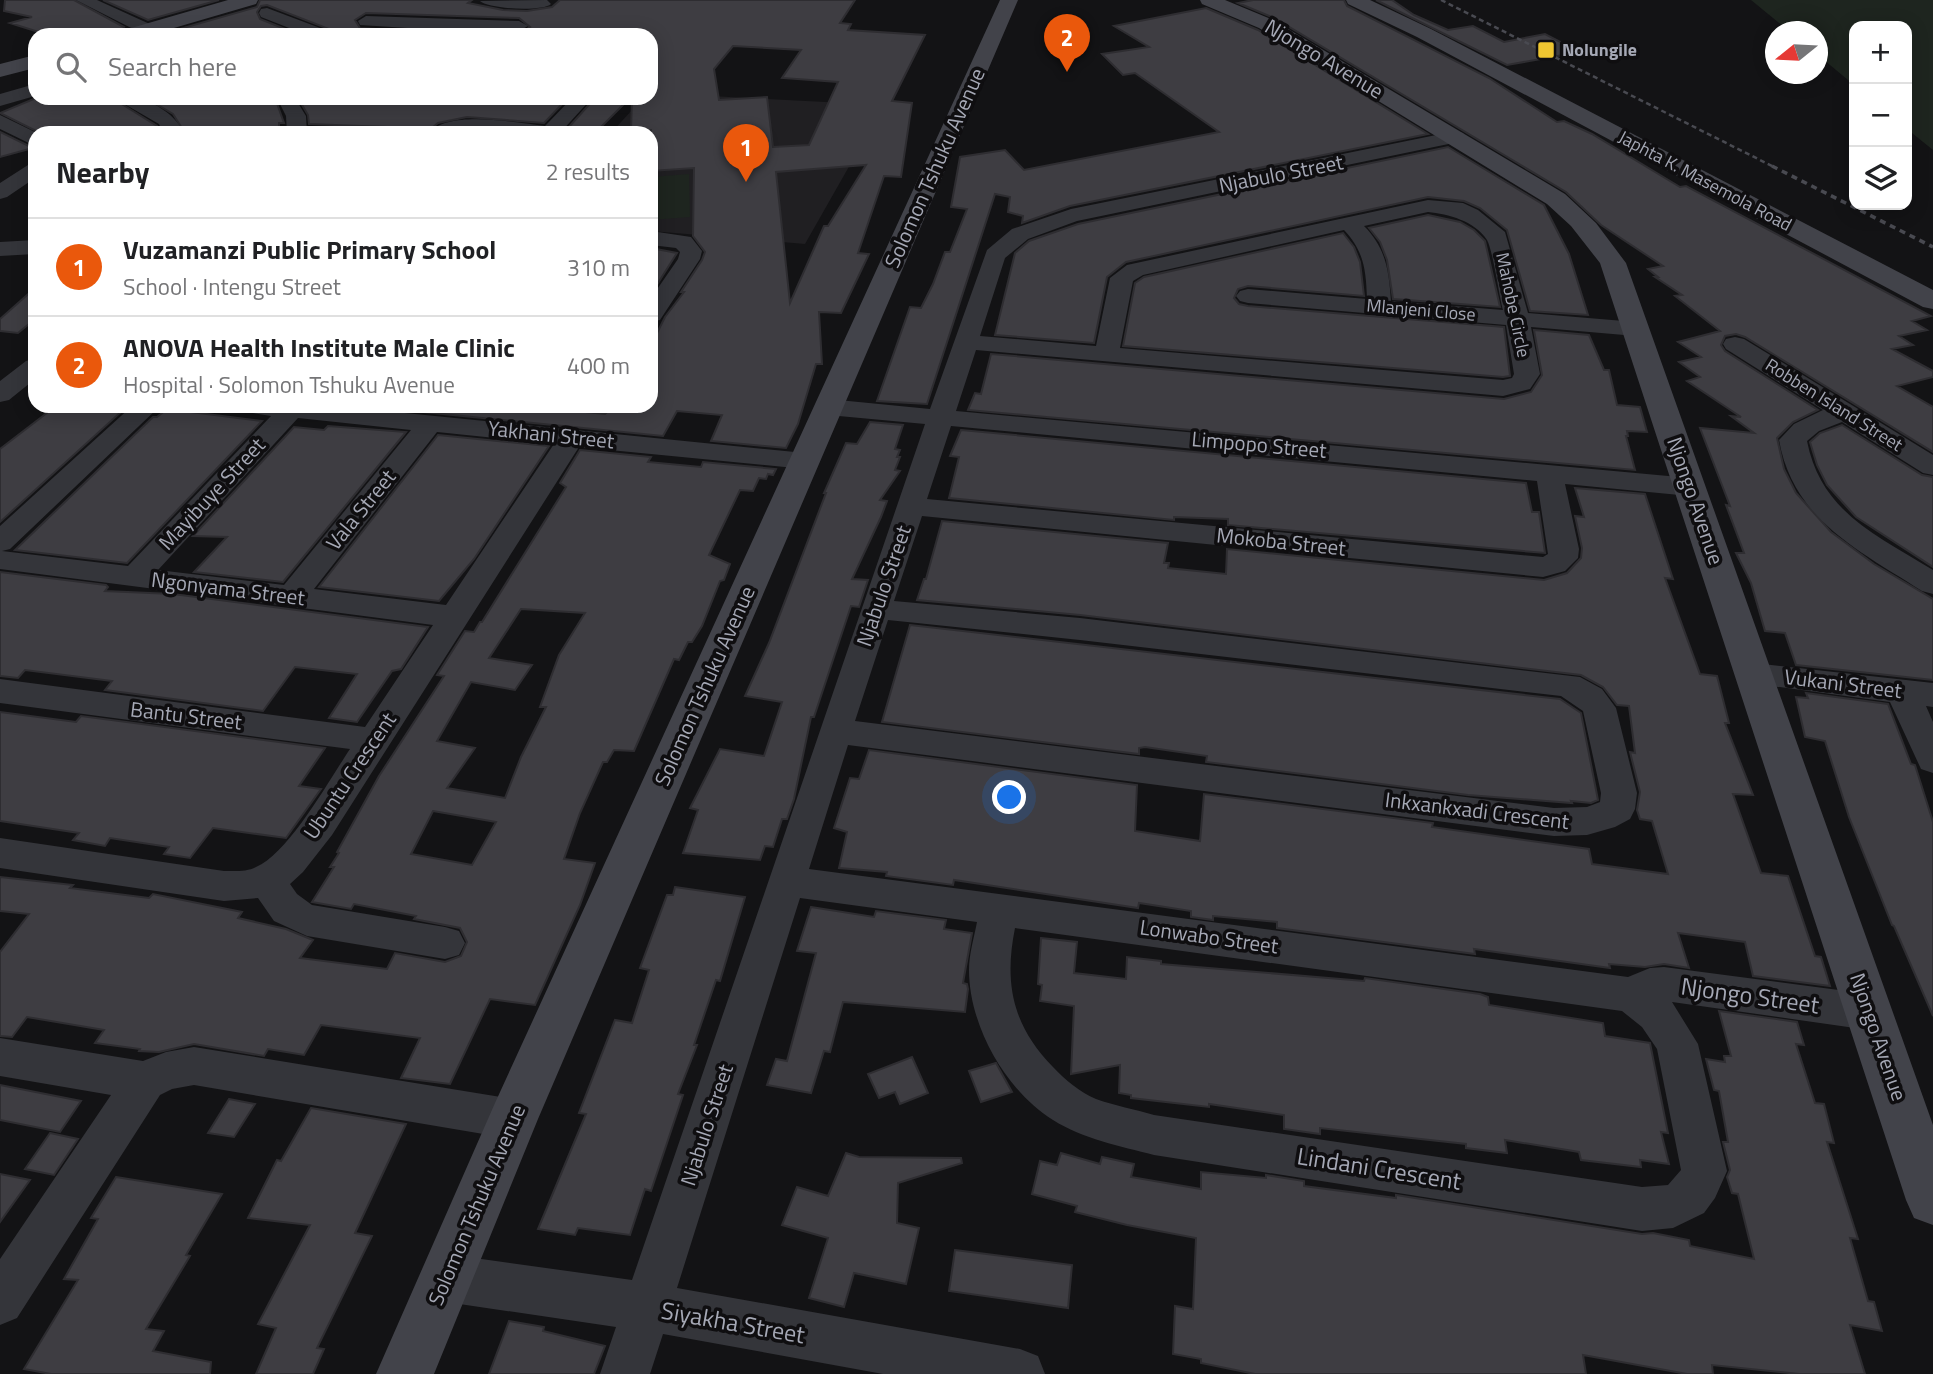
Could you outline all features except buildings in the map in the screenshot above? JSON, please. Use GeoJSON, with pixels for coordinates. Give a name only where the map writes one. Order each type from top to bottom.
{"type":"FeatureCollection","features":[{"type":"Feature","properties":{"kind":"street"},"geometry":{"type":"LineString","coordinates":[[84,0],[135,28]]}},
{"type":"Feature","properties":{"kind":"street"},"geometry":{"type":"LineString","coordinates":[[160,28],[249,0]]}},
{"type":"Feature","properties":{"kind":"street","name":"Solomon Tshuku Avenue"},"geometry":{"type":"LineString","coordinates":[[405,1374],[513,1119],[1009,0]]}},
{"type":"Feature","properties":{"kind":"street","name":"Njongo Avenue"},"geometry":{"type":"LineString","coordinates":[[1209,0],[1266,24],[1556,199],[1577,215],[1613,263],[1933,1200]]}},
{"type":"Feature","properties":{"kind":"street"},"geometry":{"type":"LineString","coordinates":[[453,28],[488,1],[543,4]]}},
{"type":"Feature","properties":{"kind":"street","name":"Japhta K. Masemola Road"},"geometry":{"type":"LineString","coordinates":[[1348,2],[1476,62],[1933,301]]}},
{"type":"Feature","properties":{"kind":"street"},"geometry":{"type":"LineString","coordinates":[[386,7],[361,25],[453,28],[519,26]]}},
{"type":"Feature","properties":{"kind":"street"},"geometry":{"type":"LineString","coordinates":[[267,13],[304,28]]}},
{"type":"Feature","properties":{"kind":"street"},"geometry":{"type":"LineString","coordinates":[[0,71],[28,63]]}},
{"type":"Feature","properties":{"kind":"street"},"geometry":{"type":"LineString","coordinates":[[0,100],[28,92]]}},
{"type":"Feature","properties":{"kind":"street"},"geometry":{"type":"LineString","coordinates":[[137,105],[166,120],[171,126]]}},
{"type":"Feature","properties":{"kind":"street"},"geometry":{"type":"LineString","coordinates":[[293,105],[297,126]]}},
{"type":"Feature","properties":{"kind":"street"},"geometry":{"type":"LineString","coordinates":[[556,126],[576,105]]}},
{"type":"Feature","properties":{"kind":"street"},"geometry":{"type":"LineString","coordinates":[[0,121],[28,136]]}},
{"type":"Feature","properties":{"kind":"street","name":"Njabulo Street"},"geometry":{"type":"LineString","coordinates":[[625,1374],[835,732],[995,255],[1013,239],[1038,225],[1071,216],[1456,137]]}},
{"type":"Feature","properties":{"kind":"street"},"geometry":{"type":"LineString","coordinates":[[0,193],[28,174]]}},
{"type":"Feature","properties":{"kind":"street","name":"Mahobe Circle"},"geometry":{"type":"LineString","coordinates":[[967,342],[1503,388],[1521,384],[1527,374],[1499,242],[1487,227],[1470,215],[1455,208],[1428,206],[1143,267],[1128,273],[1122,278],[1119,288],[1107,352]]}},
{"type":"Feature","properties":{"kind":"street"},"geometry":{"type":"LineString","coordinates":[[1349,223],[1367,240],[1374,253],[1379,306]]}},
{"type":"Feature","properties":{"kind":"street"},"geometry":{"type":"LineString","coordinates":[[658,239],[677,241],[687,245],[691,251],[689,259],[658,305]]}},
{"type":"Feature","properties":{"kind":"street"},"geometry":{"type":"LineString","coordinates":[[0,249],[28,247]]}},
{"type":"Feature","properties":{"kind":"street","name":"Mlanjeni Close"},"geometry":{"type":"LineString","coordinates":[[1248,296],[1636,328]]}},
{"type":"Feature","properties":{"kind":"street","name":"Robben Island Street"},"geometry":{"type":"LineString","coordinates":[[1735,344],[1933,467]]}},
{"type":"Feature","properties":{"kind":"street"},"geometry":{"type":"LineString","coordinates":[[0,394],[28,372]]}},
{"type":"Feature","properties":{"kind":"street","name":"Limpopo Street"},"geometry":{"type":"LineString","coordinates":[[828,407],[1689,486]]}},
{"type":"Feature","properties":{"kind":"street"},"geometry":{"type":"LineString","coordinates":[[1845,412],[1810,425],[1793,440],[1805,482],[1819,503],[1838,519],[1933,584]]}},
{"type":"Feature","properties":{"kind":"street"},"geometry":{"type":"LineString","coordinates":[[0,542],[139,413]]}},
{"type":"Feature","properties":{"kind":"street","name":"Mayibuye Street"},"geometry":{"type":"LineString","coordinates":[[134,578],[288,413]]}},
{"type":"Feature","properties":{"kind":"street","name":"Yakhani Street"},"geometry":{"type":"LineString","coordinates":[[331,413],[805,461]]}},
{"type":"Feature","properties":{"kind":"street","name":"Vala Street"},"geometry":{"type":"LineString","coordinates":[[292,596],[430,423]]}},
{"type":"Feature","properties":{"kind":"street","name":"Ubuntu Crescent"},"geometry":{"type":"LineString","coordinates":[[270,880],[286,869],[319,825],[572,437]]}},
{"type":"Feature","properties":{"kind":"street","name":"Mokoba Street"},"geometry":{"type":"LineString","coordinates":[[912,506],[1543,567],[1563,558],[1564,549],[1549,473]]}},
{"type":"Feature","properties":{"kind":"street","name":"Ngonyama Street"},"geometry":{"type":"LineString","coordinates":[[0,560],[456,617]]}},
{"type":"Feature","properties":{"kind":"street","name":"Inkxankxadi Crescent"},"geometry":{"type":"LineString","coordinates":[[835,732],[1554,822],[1604,819],[1617,809],[1619,793],[1599,708],[1590,697],[1568,685],[1080,629],[876,609]]}},
{"type":"Feature","properties":{"kind":"street","name":"Vukani Street"},"geometry":{"type":"LineString","coordinates":[[1754,674],[1917,693]]}},
{"type":"Feature","properties":{"kind":"street","name":"Bantu Street"},"geometry":{"type":"LineString","coordinates":[[0,691],[373,740]]}},
{"type":"Feature","properties":{"kind":"street"},"geometry":{"type":"LineString","coordinates":[[1917,693],[1933,760]]}},
{"type":"Feature","properties":{"kind":"street"},"geometry":{"type":"LineString","coordinates":[[0,853],[224,886],[246,887],[270,880],[276,900],[288,913],[307,920],[445,943]]}},
{"type":"Feature","properties":{"kind":"street","name":"Lonwabo Street"},"geometry":{"type":"LineString","coordinates":[[786,881],[1632,995]]}},
{"type":"Feature","properties":{"kind":"street","name":"Lindani Crescent"},"geometry":{"type":"LineString","coordinates":[[999,908],[989,970],[994,1008],[1006,1040],[1028,1069],[1059,1101],[1089,1115],[1154,1135],[1642,1209],[1667,1209],[1683,1202],[1698,1189],[1704,1171],[1677,1044],[1657,1014],[1632,995]]}},
{"type":"Feature","properties":{"kind":"street","name":"Njongo Street"},"geometry":{"type":"LineString","coordinates":[[1632,995],[1650,985],[1664,984],[1869,1012]]}},
{"type":"Feature","properties":{"kind":"street"},"geometry":{"type":"LineString","coordinates":[[0,1057],[145,1081],[181,1067],[194,1066],[513,1119]]}},
{"type":"Feature","properties":{"kind":"street"},"geometry":{"type":"LineString","coordinates":[[0,1301],[145,1081]]}},
{"type":"Feature","properties":{"kind":"street","name":"Siyakha Street"},"geometry":{"type":"LineString","coordinates":[[446,1278],[648,1307],[1020,1374]]}},
{"type":"Feature","properties":{"kind":"shaded area"},"geometry":{"type":"Polygon","coordinates":[[[1751,0],[1933,0],[1933,150],[1912,133],[1912,21],[1849,21],[1849,81],[1828,63],[1828,21],[1777,21],[1751,0]]]}},
{"type":"Feature","properties":{"kind":"shaded area"},"geometry":{"type":"Polygon","coordinates":[[[658,93],[884,105],[805,244],[658,232],[658,126],[617,126],[637,105],[658,105],[658,93]]]}},
{"type":"Feature","properties":{"kind":"shaded area"},"geometry":{"type":"Polygon","coordinates":[[[689,174],[690,217],[658,219],[658,176],[689,174]]]}},
{"type":"Feature","properties":{"kind":"railway"},"geometry":{"type":"LineString","coordinates":[[1441,0],[1776,168]]}},
{"type":"Feature","properties":{"kind":"railway"},"geometry":{"type":"LineString","coordinates":[[1772,166],[1933,247]]}},
{"type":"Feature","properties":{"kind":"place","name":"Nolungile"},"geometry":{"type":"Point","coordinates":[1546,50]}},
{"type":"Feature","properties":{"kind":"place","name":"ANOVA Health Institute Male Clinic"},"geometry":{"type":"Point","coordinates":[1067,72]}},
{"type":"Feature","properties":{"kind":"place","name":"Vuzamanzi Public Primary School"},"geometry":{"type":"Point","coordinates":[746,182]}}]}
